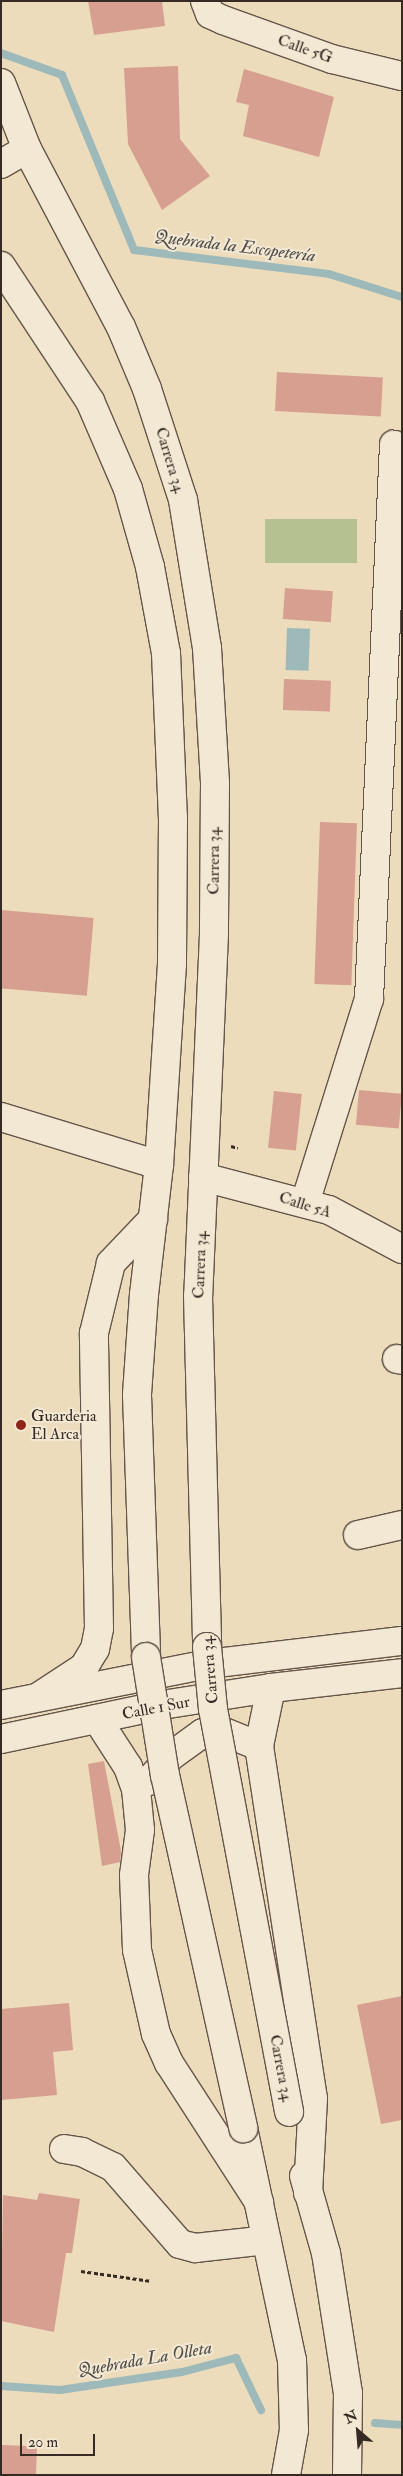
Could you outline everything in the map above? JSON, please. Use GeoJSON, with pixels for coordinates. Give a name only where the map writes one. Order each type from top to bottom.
{"type":"FeatureCollection","features":[{"type":"Feature","properties":{"kind":"street","name":"Calle 5G"},"geometry":{"type":"LineString","coordinates":[[208,8],[332,59],[402,76]]}},
{"type":"Feature","properties":{"kind":"street","name":"Carrera 34"},"geometry":{"type":"LineString","coordinates":[[3,104],[121,327],[147,389],[183,500],[207,648],[215,783],[214,934],[198,1296],[207,1647],[213,1709],[289,2112],[308,2193],[326,2253],[348,2393],[347,2475]]}},
{"type":"Feature","properties":{"kind":"street"},"geometry":{"type":"LineString","coordinates":[[1,164],[27,149]]}},
{"type":"Feature","properties":{"kind":"street"},"geometry":{"type":"LineString","coordinates":[[1,266],[90,401],[128,489],[150,567],[166,653],[173,818],[172,964],[159,1165],[144,1294],[137,1395],[146,1657],[165,1774],[292,2360],[294,2430],[286,2475]]}},
{"type":"Feature","properties":{"kind":"street"},"geometry":{"type":"LineString","coordinates":[[305,1204],[369,999],[394,445]]}},
{"type":"Feature","properties":{"kind":"street"},"geometry":{"type":"LineString","coordinates":[[1,1117],[159,1165]]}},
{"type":"Feature","properties":{"kind":"street","name":"Calle 5A"},"geometry":{"type":"LineString","coordinates":[[203,1177],[329,1210],[402,1249]]}},
{"type":"Feature","properties":{"kind":"street"},"geometry":{"type":"LineString","coordinates":[[40,1696],[84,1667],[95,1649],[99,1628],[94,1333],[111,1263],[153,1219]]}},
{"type":"Feature","properties":{"kind":"street"},"geometry":{"type":"LineString","coordinates":[[358,1535],[402,1525]]}},
{"type":"Feature","properties":{"kind":"street","name":"Calle 1 Sur"},"geometry":{"type":"LineString","coordinates":[[1,1705],[208,1664],[402,1641]]}},
{"type":"Feature","properties":{"kind":"street","name":"Calle 1 Sur"},"geometry":{"type":"LineString","coordinates":[[1,1739],[97,1719],[271,1688],[402,1674]]}},
{"type":"Feature","properties":{"kind":"street"},"geometry":{"type":"LineString","coordinates":[[271,1688],[259,1746],[313,2098],[308,2193]]}},
{"type":"Feature","properties":{"kind":"street"},"geometry":{"type":"LineString","coordinates":[[97,1719],[128,1767],[137,1796],[136,1950],[156,2034],[169,2063],[259,2202]]}},
{"type":"Feature","properties":{"kind":"street"},"geometry":{"type":"LineString","coordinates":[[137,1796],[171,1756],[203,1733],[224,1732],[259,1746]]}},
{"type":"Feature","properties":{"kind":"street"},"geometry":{"type":"LineString","coordinates":[[64,2149],[82,2152],[113,2167],[180,2244],[195,2248],[267,2240]]}},
{"type":"Feature","properties":{"kind":"path"},"geometry":{"type":"LineString","coordinates":[[81,2271],[151,2281]]}},
{"type":"Feature","properties":{"kind":"green space"},"geometry":{"type":"Polygon","coordinates":[[[265,519],[357,519],[357,563],[265,563],[265,519]]]}},
{"type":"Feature","properties":{"kind":"water"},"geometry":{"type":"Polygon","coordinates":[[[287,628],[310,629],[309,671],[286,670],[287,628]]]}},
{"type":"Feature","properties":{"kind":"building"},"geometry":{"type":"Polygon","coordinates":[[[88,1],[162,1],[165,26],[94,35],[88,1]]]}},
{"type":"Feature","properties":{"kind":"building"},"geometry":{"type":"Polygon","coordinates":[[[178,66],[180,139],[210,176],[162,210],[128,144],[124,68],[178,66]]]}},
{"type":"Feature","properties":{"kind":"building"},"geometry":{"type":"Polygon","coordinates":[[[244,69],[334,97],[319,157],[243,136],[249,105],[236,102],[244,69]]]}},
{"type":"Feature","properties":{"kind":"building"},"geometry":{"type":"Polygon","coordinates":[[[277,372],[383,378],[381,416],[275,411],[277,372]]]}},
{"type":"Feature","properties":{"kind":"building"},"geometry":{"type":"Polygon","coordinates":[[[285,588],[333,591],[331,622],[283,619],[285,588]]]}},
{"type":"Feature","properties":{"kind":"building"},"geometry":{"type":"Polygon","coordinates":[[[284,679],[331,681],[330,712],[283,710],[284,679]]]}},
{"type":"Feature","properties":{"kind":"building"},"geometry":{"type":"Polygon","coordinates":[[[320,822],[357,823],[351,985],[314,984],[320,822]]]}},
{"type":"Feature","properties":{"kind":"building"},"geometry":{"type":"Polygon","coordinates":[[[1,910],[94,918],[87,996],[1,988],[1,910]]]}},
{"type":"Feature","properties":{"kind":"building"},"geometry":{"type":"Polygon","coordinates":[[[359,1090],[402,1094],[399,1129],[356,1125],[359,1090]]]}},
{"type":"Feature","properties":{"kind":"building"},"geometry":{"type":"Polygon","coordinates":[[[274,1091],[302,1094],[296,1151],[268,1148],[274,1091]]]}},
{"type":"Feature","properties":{"kind":"building"},"geometry":{"type":"Polygon","coordinates":[[[104,1761],[121,1851],[120,1862],[102,1866],[88,1764],[104,1761]]]}},
{"type":"Feature","properties":{"kind":"building"},"geometry":{"type":"Polygon","coordinates":[[[402,1996],[402,2120],[381,2124],[357,2005],[402,1996]]]}},
{"type":"Feature","properties":{"kind":"building"},"geometry":{"type":"Polygon","coordinates":[[[69,2003],[73,2050],[53,2052],[57,2095],[1,2100],[1,2009],[69,2003]]]}},
{"type":"Feature","properties":{"kind":"building"},"geometry":{"type":"Polygon","coordinates":[[[39,2193],[80,2199],[72,2253],[66,2253],[54,2332],[1,2321],[3,2195],[37,2200],[39,2193]]]}},
{"type":"Feature","properties":{"kind":"building"},"geometry":{"type":"Polygon","coordinates":[[[1,2445],[37,2446],[36,2475],[1,2475],[1,2445]]]}},
{"type":"Feature","properties":{"kind":"waterway","name":"Quebrada la Escopetería"},"geometry":{"type":"LineString","coordinates":[[1,53],[62,75],[134,250],[329,274],[402,297]]}},
{"type":"Feature","properties":{"kind":"waterway","name":"Quebrada La Olleta"},"geometry":{"type":"LineString","coordinates":[[1,2386],[60,2390],[182,2372],[236,2358],[261,2410]]}},
{"type":"Feature","properties":{"kind":"waterway","name":"Quebrada La Olleta"},"geometry":{"type":"LineString","coordinates":[[375,2423],[402,2425]]}},
{"type":"Feature","properties":{"kind":"place","name":"Guarderia El Arca"},"geometry":{"type":"Point","coordinates":[21,1425]}}]}
